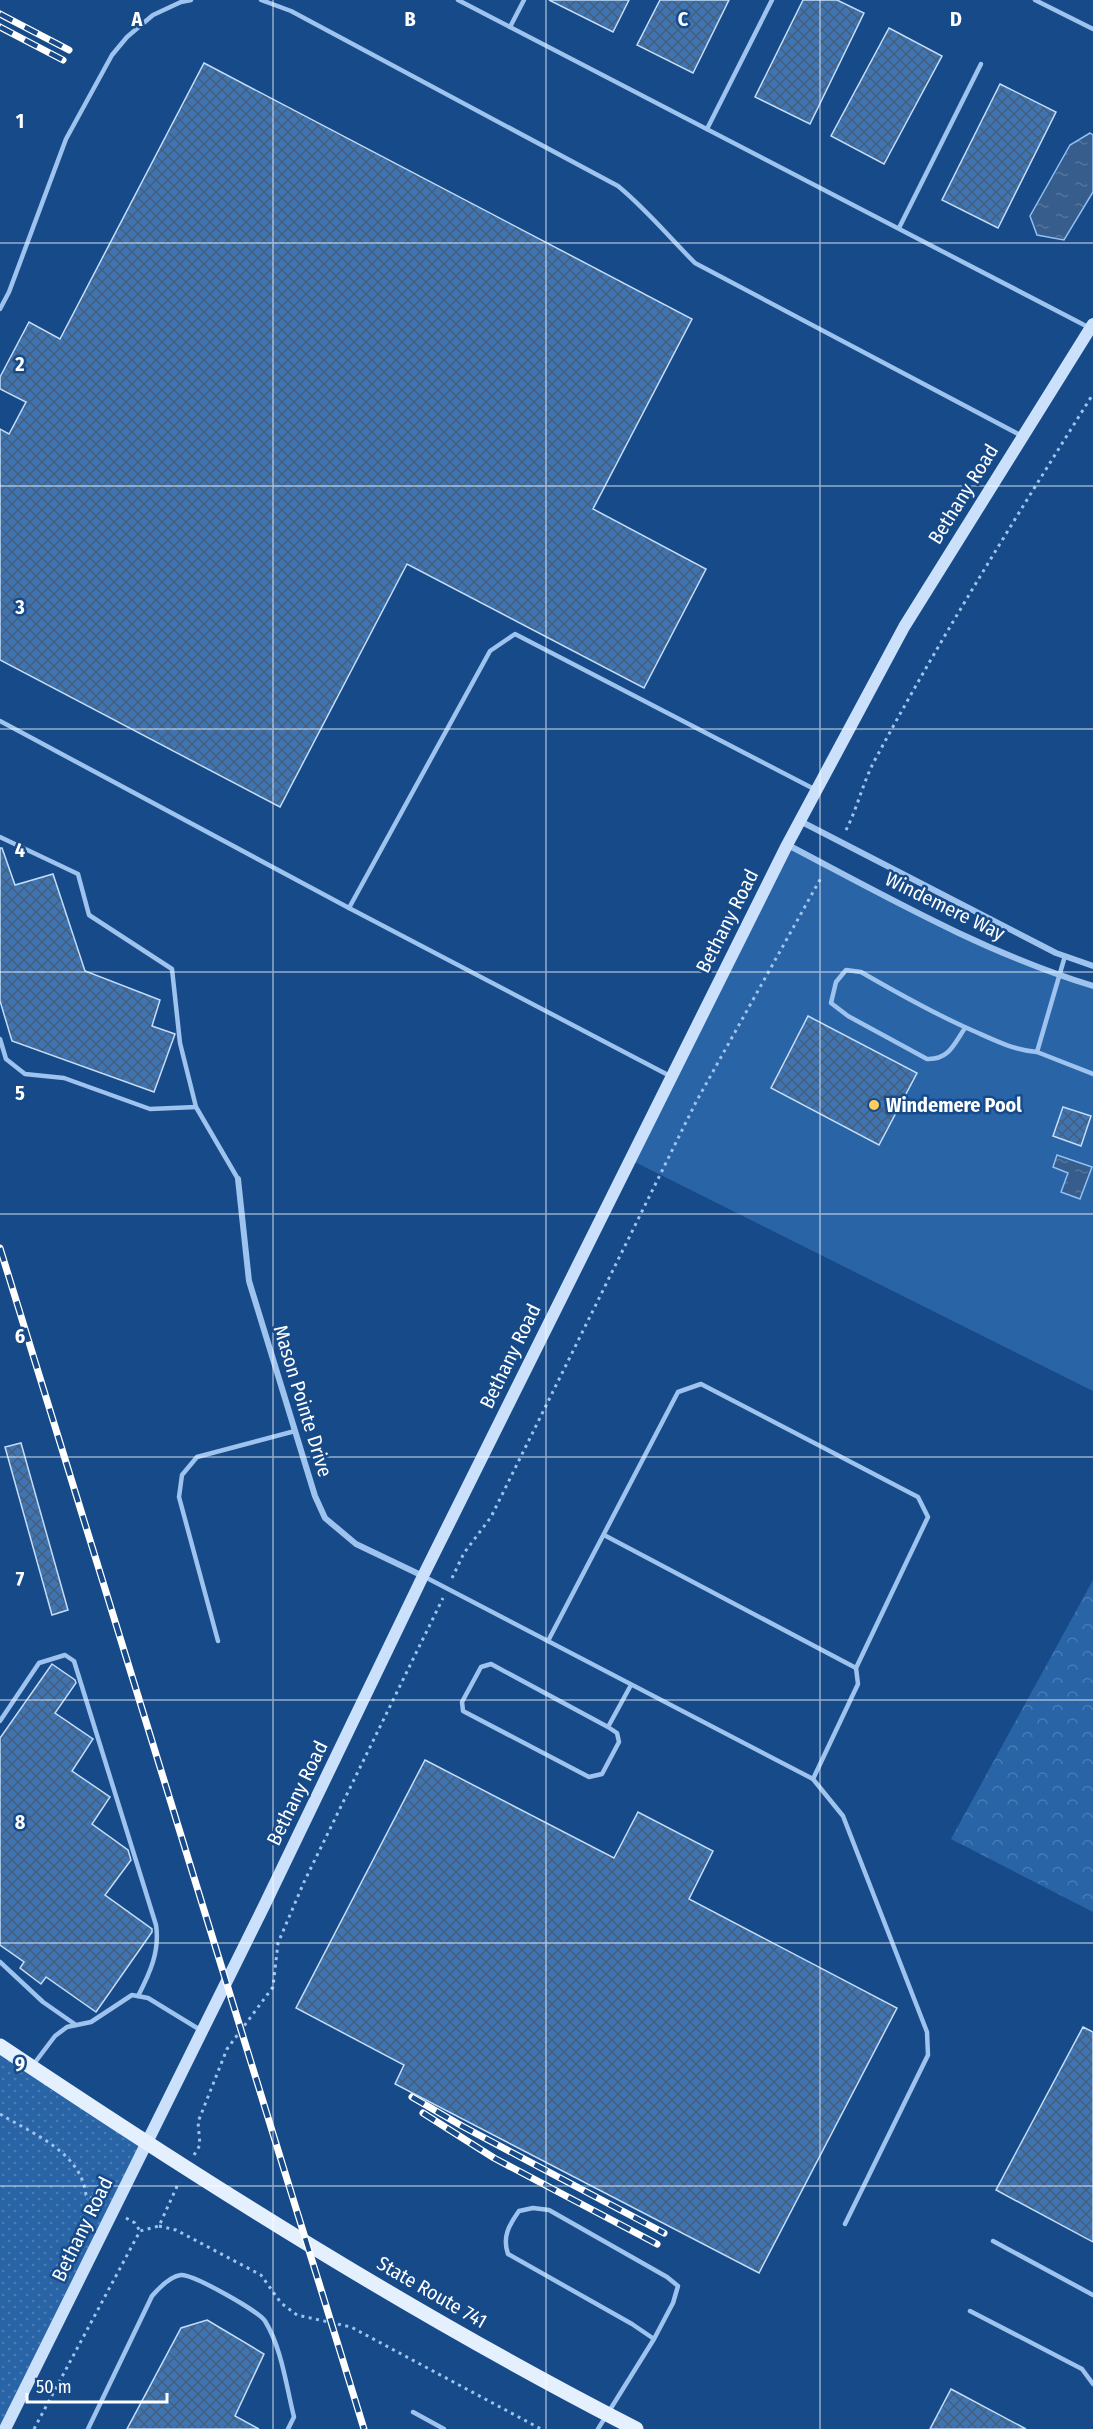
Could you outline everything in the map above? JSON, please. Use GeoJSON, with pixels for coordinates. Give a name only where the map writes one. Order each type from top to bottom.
{"type":"FeatureCollection","features":[{"type":"Feature","properties":{"kind":"main road","name":"Bethany Road"},"geometry":{"type":"LineString","coordinates":[[5,2429],[423,1576],[787,844],[904,627],[1092,326]]}},
{"type":"Feature","properties":{"kind":"main road","name":"State Route 741"},"geometry":{"type":"LineString","coordinates":[[0,2046],[146,2144],[382,2289],[636,2429]]}},
{"type":"Feature","properties":{"kind":"street","name":"Windemere Way"},"geometry":{"type":"LineString","coordinates":[[800,821],[1065,956],[1093,966]]}},
{"type":"Feature","properties":{"kind":"street","name":"Windemere Way"},"geometry":{"type":"LineString","coordinates":[[787,844],[928,919],[991,948],[1093,986]]}},
{"type":"Feature","properties":{"kind":"street","name":"Mason Pointe Drive"},"geometry":{"type":"LineString","coordinates":[[238,1179],[249,1281],[315,1496],[325,1518],[356,1544],[423,1576]]}},
{"type":"Feature","properties":{"kind":"lane"},"geometry":{"type":"LineString","coordinates":[[0,309],[9,292],[66,139],[112,55],[127,37],[153,15],[190,0]]}},
{"type":"Feature","properties":{"kind":"lane"},"geometry":{"type":"LineString","coordinates":[[261,0],[291,11],[618,186],[643,207],[662,231],[695,263],[1022,436]]}},
{"type":"Feature","properties":{"kind":"lane"},"geometry":{"type":"LineString","coordinates":[[458,0],[1092,326]]}},
{"type":"Feature","properties":{"kind":"lane"},"geometry":{"type":"LineString","coordinates":[[510,27],[524,0]]}},
{"type":"Feature","properties":{"kind":"lane"},"geometry":{"type":"LineString","coordinates":[[707,129],[772,0]]}},
{"type":"Feature","properties":{"kind":"lane"},"geometry":{"type":"LineString","coordinates":[[1035,0],[1093,29]]}},
{"type":"Feature","properties":{"kind":"lane"},"geometry":{"type":"LineString","coordinates":[[899,228],[981,64]]}},
{"type":"Feature","properties":{"kind":"lane"},"geometry":{"type":"LineString","coordinates":[[349,908],[490,651],[515,634],[816,790]]}},
{"type":"Feature","properties":{"kind":"lane"},"geometry":{"type":"LineString","coordinates":[[0,722],[670,1076]]}},
{"type":"Feature","properties":{"kind":"lane"},"geometry":{"type":"LineString","coordinates":[[0,837],[78,874],[89,915],[172,969],[180,1042],[196,1107],[238,1179]]}},
{"type":"Feature","properties":{"kind":"lane"},"geometry":{"type":"LineString","coordinates":[[1037,1052],[1065,956]]}},
{"type":"Feature","properties":{"kind":"lane"},"geometry":{"type":"LineString","coordinates":[[965,1028],[948,1052],[939,1060],[927,1059],[848,1016],[831,1003],[836,982],[846,970],[861,972],[942,1018],[1016,1050],[1037,1052],[1093,1074]]}},
{"type":"Feature","properties":{"kind":"lane"},"geometry":{"type":"LineString","coordinates":[[0,1039],[6,1059],[25,1074],[64,1078],[150,1109],[196,1107]]}},
{"type":"Feature","properties":{"kind":"lane"},"geometry":{"type":"LineString","coordinates":[[548,1641],[678,1392],[701,1384],[918,1497],[928,1517],[856,1668],[858,1684],[813,1779]]}},
{"type":"Feature","properties":{"kind":"lane"},"geometry":{"type":"LineString","coordinates":[[218,1641],[179,1497],[182,1475],[197,1457],[295,1431]]}},
{"type":"Feature","properties":{"kind":"lane"},"geometry":{"type":"LineString","coordinates":[[604,1535],[856,1668]]}},
{"type":"Feature","properties":{"kind":"lane"},"geometry":{"type":"LineString","coordinates":[[423,1576],[813,1779],[843,1816],[927,2032],[928,2055],[844,2224]]}},
{"type":"Feature","properties":{"kind":"lane"},"geometry":{"type":"LineString","coordinates":[[0,1721],[39,1663],[65,1655],[74,1661],[156,1925],[159,1941],[150,1972],[138,1996]]}},
{"type":"Feature","properties":{"kind":"lane"},"geometry":{"type":"LineString","coordinates":[[491,1664],[608,1727],[617,1733],[619,1742],[602,1774],[589,1777],[463,1711],[462,1702],[481,1667],[491,1664]]}},
{"type":"Feature","properties":{"kind":"lane"},"geometry":{"type":"LineString","coordinates":[[608,1727],[631,1684]]}},
{"type":"Feature","properties":{"kind":"lane"},"geometry":{"type":"LineString","coordinates":[[0,1962],[43,2002],[76,2025]]}},
{"type":"Feature","properties":{"kind":"lane"},"geometry":{"type":"LineString","coordinates":[[32,2068],[55,2036],[67,2027],[91,2022],[132,1995],[148,1998],[202,2031]]}},
{"type":"Feature","properties":{"kind":"lane"},"geometry":{"type":"LineString","coordinates":[[598,2429],[654,2339],[673,2303],[678,2286],[549,2210],[533,2208],[519,2211],[509,2226],[504,2243],[508,2254],[632,2324],[654,2339]]}},
{"type":"Feature","properties":{"kind":"lane"},"geometry":{"type":"LineString","coordinates":[[993,2241],[1093,2295]]}},
{"type":"Feature","properties":{"kind":"lane"},"geometry":{"type":"LineString","coordinates":[[88,2429],[152,2296],[164,2283],[181,2275],[201,2280],[263,2318],[275,2339],[294,2417],[288,2429]]}},
{"type":"Feature","properties":{"kind":"lane"},"geometry":{"type":"LineString","coordinates":[[970,2311],[1082,2369],[1093,2384]]}},
{"type":"Feature","properties":{"kind":"lane"},"geometry":{"type":"LineString","coordinates":[[413,2412],[444,2429]]}},
{"type":"Feature","properties":{"kind":"path"},"geometry":{"type":"LineString","coordinates":[[845,832],[874,762],[924,670],[970,591],[1093,394]]}},
{"type":"Feature","properties":{"kind":"path"},"geometry":{"type":"LineString","coordinates":[[195,2154],[200,2145],[198,2122],[227,2049],[273,1987],[278,1943],[304,1882],[464,1553],[491,1517],[696,1102],[824,873]]}},
{"type":"Feature","properties":{"kind":"path"},"geometry":{"type":"LineString","coordinates":[[0,2114],[68,2156],[78,2169],[86,2195],[96,2198]]}},
{"type":"Feature","properties":{"kind":"path"},"geometry":{"type":"LineString","coordinates":[[159,2226],[163,2215]]}},
{"type":"Feature","properties":{"kind":"path"},"geometry":{"type":"LineString","coordinates":[[135,2223],[140,2231]]}},
{"type":"Feature","properties":{"kind":"path"},"geometry":{"type":"LineString","coordinates":[[34,2429],[140,2231],[159,2226],[176,2230],[261,2275],[281,2303],[297,2315],[351,2327],[541,2429]]}},
{"type":"Feature","properties":{"kind":"green space","name":"Windemere Pool"},"geometry":{"type":"Polygon","coordinates":[[[787,845],[991,948],[1093,986],[1093,1391],[629,1159],[787,845]]]}},
{"type":"Feature","properties":{"kind":"green space"},"geometry":{"type":"Polygon","coordinates":[[[1093,1580],[1093,1912],[951,1839],[1093,1580]]]}},
{"type":"Feature","properties":{"kind":"green space"},"geometry":{"type":"Polygon","coordinates":[[[0,2046],[146,2144],[0,2429],[0,2046]]]}},
{"type":"Feature","properties":{"kind":"water"},"geometry":{"type":"Polygon","coordinates":[[[1090,133],[1093,135],[1093,192],[1064,240],[1037,235],[1030,216],[1070,145],[1090,133]]]}},
{"type":"Feature","properties":{"kind":"water"},"geometry":{"type":"Polygon","coordinates":[[[1057,1155],[1092,1167],[1080,1199],[1061,1192],[1068,1173],[1053,1167],[1057,1155]]]}},
{"type":"Feature","properties":{"kind":"building"},"geometry":{"type":"Polygon","coordinates":[[[549,0],[629,0],[613,32],[549,0]]]}},
{"type":"Feature","properties":{"kind":"building"},"geometry":{"type":"Polygon","coordinates":[[[660,0],[729,0],[693,73],[637,45],[660,0]]]}},
{"type":"Feature","properties":{"kind":"building"},"geometry":{"type":"Polygon","coordinates":[[[803,0],[837,0],[864,13],[810,124],[755,97],[803,0]]]}},
{"type":"Feature","properties":{"kind":"building"},"geometry":{"type":"Polygon","coordinates":[[[889,28],[942,56],[884,164],[831,136],[889,28]]]}},
{"type":"Feature","properties":{"kind":"building"},"geometry":{"type":"Polygon","coordinates":[[[204,63],[692,319],[593,509],[706,569],[644,688],[407,564],[280,807],[0,660],[0,429],[9,434],[26,402],[0,389],[0,377],[29,322],[60,339],[204,63]]]}},
{"type":"Feature","properties":{"kind":"building"},"geometry":{"type":"Polygon","coordinates":[[[1000,84],[1056,112],[998,228],[942,200],[1000,84]]]}},
{"type":"Feature","properties":{"kind":"building"},"geometry":{"type":"Polygon","coordinates":[[[0,848],[2,848],[15,885],[53,874],[85,971],[160,1000],[152,1026],[175,1034],[154,1092],[12,1041],[0,1001],[0,848]]]}},
{"type":"Feature","properties":{"kind":"building"},"geometry":{"type":"Polygon","coordinates":[[[808,1016],[917,1073],[879,1145],[771,1088],[808,1016]]]}},
{"type":"Feature","properties":{"kind":"building"},"geometry":{"type":"Polygon","coordinates":[[[1063,1107],[1091,1116],[1081,1146],[1053,1136],[1063,1107]]]}},
{"type":"Feature","properties":{"kind":"building"},"geometry":{"type":"Polygon","coordinates":[[[21,1443],[68,1610],[52,1615],[5,1447],[21,1443]]]}},
{"type":"Feature","properties":{"kind":"building"},"geometry":{"type":"Polygon","coordinates":[[[52,1664],[76,1683],[55,1713],[93,1739],[72,1771],[110,1797],[92,1824],[128,1850],[131,1860],[105,1895],[152,1929],[96,2012],[46,1977],[41,1984],[20,1968],[24,1962],[0,1945],[0,1738],[52,1664]]]}},
{"type":"Feature","properties":{"kind":"building"},"geometry":{"type":"Polygon","coordinates":[[[425,1760],[614,1858],[638,1812],[713,1851],[689,1899],[897,2008],[759,2273],[395,2084],[404,2065],[296,2008],[425,1760]]]}},
{"type":"Feature","properties":{"kind":"building"},"geometry":{"type":"Polygon","coordinates":[[[1083,2027],[1093,2032],[1093,2242],[996,2190],[1083,2027]]]}},
{"type":"Feature","properties":{"kind":"building"},"geometry":{"type":"Polygon","coordinates":[[[207,2320],[264,2354],[235,2416],[259,2429],[127,2429],[181,2328],[207,2320]]]}},
{"type":"Feature","properties":{"kind":"building"},"geometry":{"type":"Polygon","coordinates":[[[951,2389],[1026,2429],[930,2429],[951,2389]]]}},
{"type":"Feature","properties":{"kind":"railway"},"geometry":{"type":"LineString","coordinates":[[0,14],[69,50]]}},
{"type":"Feature","properties":{"kind":"railway"},"geometry":{"type":"LineString","coordinates":[[0,27],[63,60]]}},
{"type":"Feature","properties":{"kind":"railway"},"geometry":{"type":"LineString","coordinates":[[0,1248],[364,2429]]}},
{"type":"Feature","properties":{"kind":"railway"},"geometry":{"type":"LineString","coordinates":[[412,2097],[664,2233]]}},
{"type":"Feature","properties":{"kind":"railway"},"geometry":{"type":"LineString","coordinates":[[423,2113],[494,2158],[657,2244]]}},
{"type":"Feature","properties":{"kind":"place","name":"Windemere Pool"},"geometry":{"type":"Point","coordinates":[874,1105]}}]}
